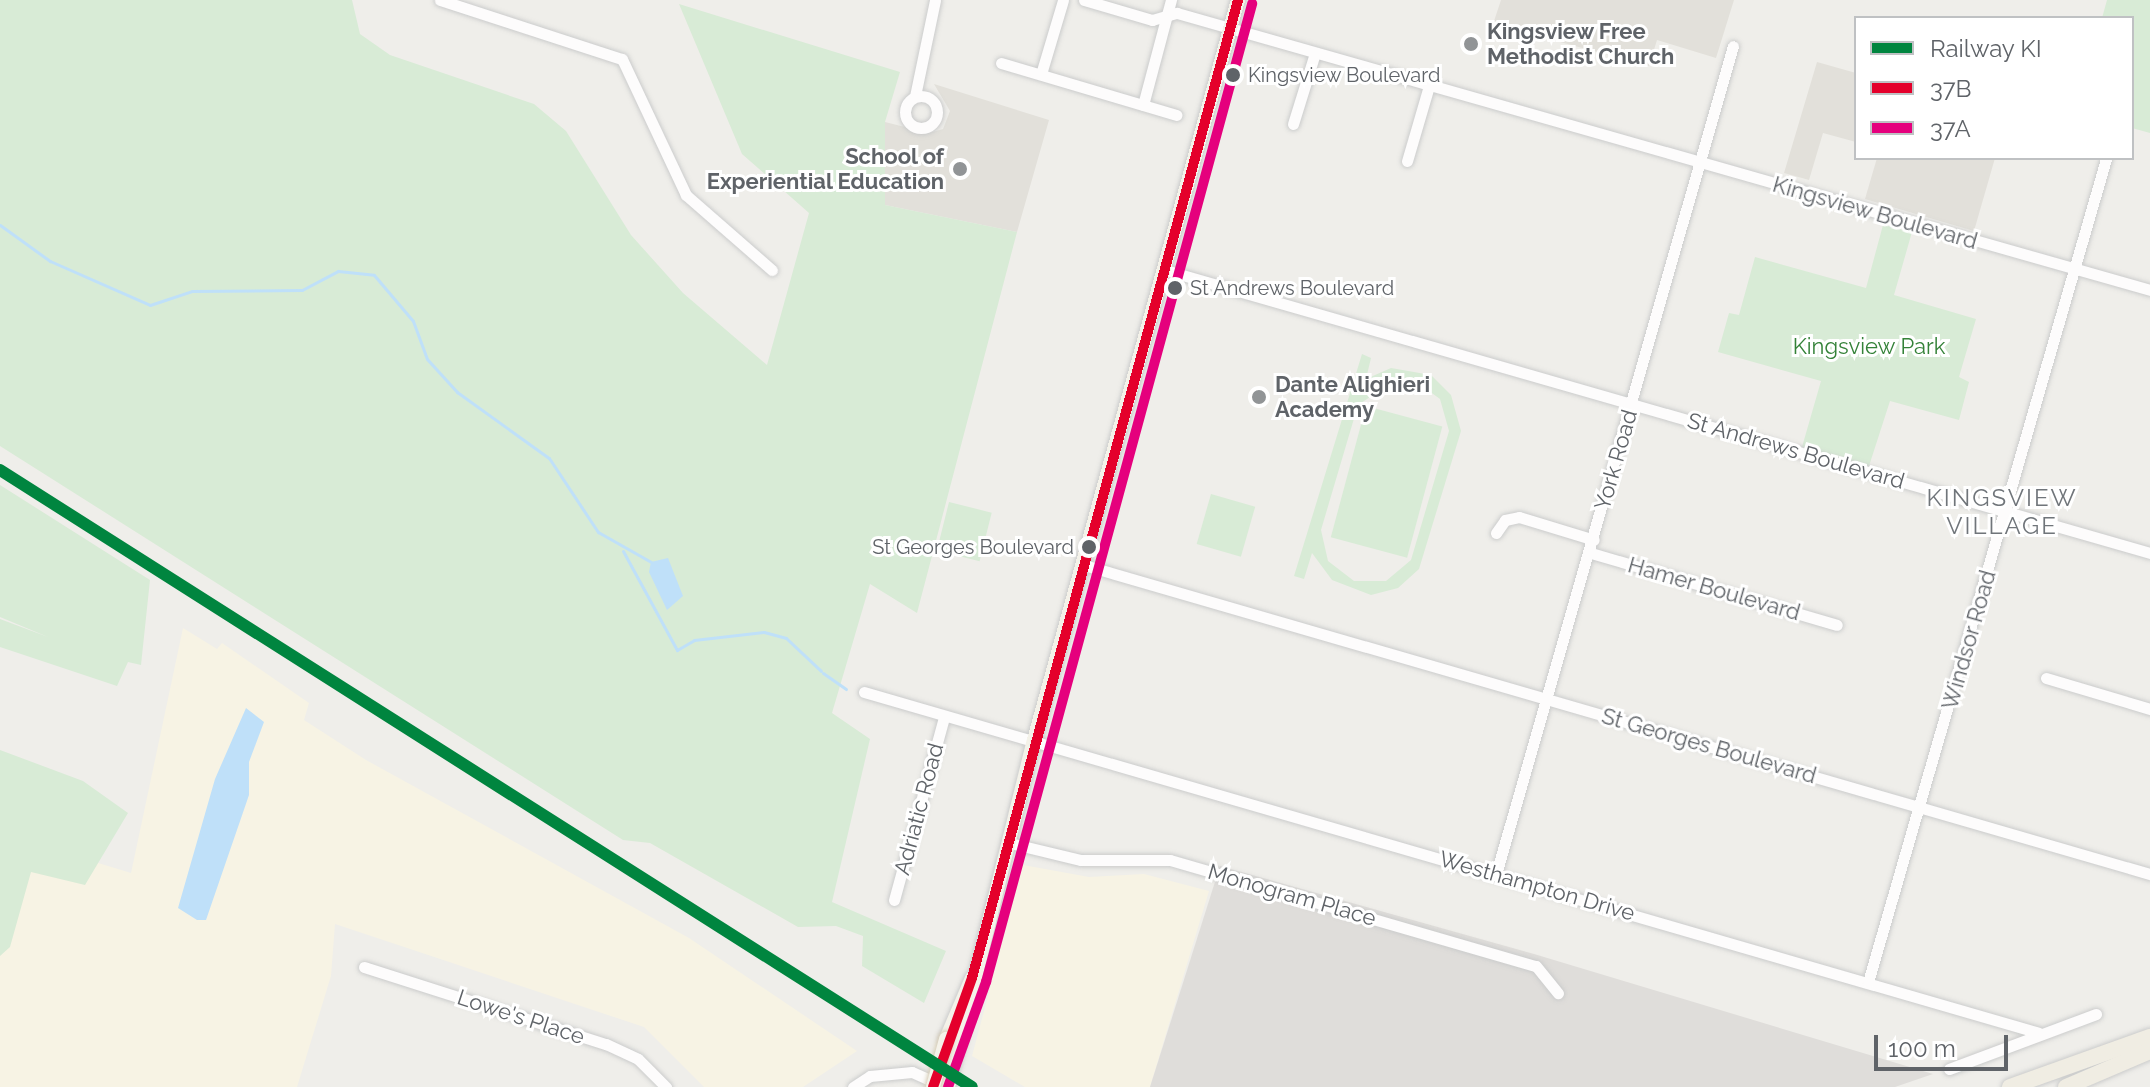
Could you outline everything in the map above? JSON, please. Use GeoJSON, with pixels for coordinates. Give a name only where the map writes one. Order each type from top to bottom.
{"type":"FeatureCollection","features":[{"type":"Feature","properties":{"kind":"highway"},"geometry":{"type":"LineString","coordinates":[[2010,1087],[2150,1037]]}},
{"type":"Feature","properties":{"kind":"highway"},"geometry":{"type":"LineString","coordinates":[[2066,1087],[2150,1051]]}},
{"type":"Feature","properties":{"kind":"main road"},"geometry":{"type":"LineString","coordinates":[[946,1087],[960,1047],[972,978],[1010,843],[1034,740],[1238,0]]}},
{"type":"Feature","properties":{"kind":"main road"},"geometry":{"type":"LineString","coordinates":[[933,1087],[946,1039],[972,978]]}},
{"type":"Feature","properties":{"kind":"street"},"geometry":{"type":"LineString","coordinates":[[440,0],[622,59],[686,195],[772,270]]}},
{"type":"Feature","properties":{"kind":"street"},"geometry":{"type":"LineString","coordinates":[[1041,74],[1063,0]]}},
{"type":"Feature","properties":{"kind":"street","name":"Kingsview Boulevard"},"geometry":{"type":"LineString","coordinates":[[1084,0],[1152,20],[1166,14],[1231,30],[2150,290]]}},
{"type":"Feature","properties":{"kind":"street"},"geometry":{"type":"LineString","coordinates":[[1143,105],[1171,0]]}},
{"type":"Feature","properties":{"kind":"street"},"geometry":{"type":"LineString","coordinates":[[915,96],[933,1]]}},
{"type":"Feature","properties":{"kind":"street","name":"York Road"},"geometry":{"type":"LineString","coordinates":[[1496,874],[1545,698],[1591,553],[1733,46]]}},
{"type":"Feature","properties":{"kind":"street"},"geometry":{"type":"LineString","coordinates":[[1293,124],[1315,53]]}},
{"type":"Feature","properties":{"kind":"street"},"geometry":{"type":"LineString","coordinates":[[1001,63],[1176,115]]}},
{"type":"Feature","properties":{"kind":"street"},"geometry":{"type":"LineString","coordinates":[[1407,161],[1429,86]]}},
{"type":"Feature","properties":{"kind":"street","name":"Windsor Road"},"geometry":{"type":"LineString","coordinates":[[1868,982],[2106,160]]}},
{"type":"Feature","properties":{"kind":"street","name":"St Andrews Boulevard"},"geometry":{"type":"LineString","coordinates":[[1165,270],[2150,553]]}},
{"type":"Feature","properties":{"kind":"street"},"geometry":{"type":"LineString","coordinates":[[1496,533],[1505,520],[1519,517],[1594,540]]}},
{"type":"Feature","properties":{"kind":"street","name":"Hamer Boulevard"},"geometry":{"type":"LineString","coordinates":[[1591,553],[1837,625]]}},
{"type":"Feature","properties":{"kind":"street","name":"St Georges Boulevard"},"geometry":{"type":"LineString","coordinates":[[1084,565],[2150,874]]}},
{"type":"Feature","properties":{"kind":"street"},"geometry":{"type":"LineString","coordinates":[[2046,678],[2150,709]]}},
{"type":"Feature","properties":{"kind":"street","name":"Westhampton Drive"},"geometry":{"type":"LineString","coordinates":[[864,692],[2039,1033]]}},
{"type":"Feature","properties":{"kind":"street","name":"Adriatic Road"},"geometry":{"type":"LineString","coordinates":[[894,900],[944,717]]}},
{"type":"Feature","properties":{"kind":"street","name":"Monogram Place"},"geometry":{"type":"LineString","coordinates":[[1010,843],[1081,860],[1170,860],[1536,966],[1558,993]]}},
{"type":"Feature","properties":{"kind":"street","name":"Lowe's Place"},"geometry":{"type":"LineString","coordinates":[[364,967],[606,1044],[638,1059],[666,1087]]}},
{"type":"Feature","properties":{"kind":"street"},"geometry":{"type":"LineString","coordinates":[[1949,1069],[2096,1014]]}},
{"type":"Feature","properties":{"kind":"street"},"geometry":{"type":"LineString","coordinates":[[853,1087],[870,1076],[912,1072],[946,1087]]}},
{"type":"Feature","properties":{"kind":"shaded area"},"geometry":{"type":"Polygon","coordinates":[[[1501,0],[1734,0],[1716,58],[1657,40],[1649,66],[1493,24],[1501,0]]]}},
{"type":"Feature","properties":{"kind":"shaded area"},"geometry":{"type":"Polygon","coordinates":[[[1817,62],[1854,72],[1854,141],[1823,133],[1809,180],[1784,173],[1817,62]]]}},
{"type":"Feature","properties":{"kind":"shaded area","name":"School of Experiential Education"},"geometry":{"type":"Polygon","coordinates":[[[934,84],[1049,120],[1017,232],[885,205],[885,122],[929,133],[943,129],[950,111],[934,84]]]}},
{"type":"Feature","properties":{"kind":"shaded area"},"geometry":{"type":"Polygon","coordinates":[[[1876,160],[1994,160],[1974,231],[1865,199],[1876,160]]]}},
{"type":"Feature","properties":{"kind":"shaded area"},"geometry":{"type":"Polygon","coordinates":[[[183,628],[217,649],[222,643],[309,703],[304,720],[366,760],[689,938],[857,1051],[803,1087],[704,1087],[644,1027],[335,924],[331,976],[297,1087],[0,1087],[0,833],[131,873],[183,628]]]}},
{"type":"Feature","properties":{"kind":"shaded area"},"geometry":{"type":"Polygon","coordinates":[[[1023,865],[1089,877],[1144,874],[1209,891],[1150,1087],[1025,1087],[972,1056],[1023,865]]]}},
{"type":"Feature","properties":{"kind":"shaded area"},"geometry":{"type":"Polygon","coordinates":[[[1220,866],[1534,954],[1933,1074],[1895,1087],[1150,1087],[1220,866]]]}},
{"type":"Feature","properties":{"kind":"green space"},"geometry":{"type":"Polygon","coordinates":[[[0,0],[352,0],[360,34],[390,55],[534,104],[566,131],[631,235],[683,293],[767,365],[809,213],[742,154],[679,4],[900,72],[885,122],[885,205],[1017,232],[917,613],[870,584],[832,713],[870,739],[832,902],[946,951],[924,1003],[862,966],[863,936],[836,926],[798,927],[650,843],[623,840],[0,446],[0,0]]]}},
{"type":"Feature","properties":{"kind":"green space"},"geometry":{"type":"Polygon","coordinates":[[[2107,0],[2150,0],[2150,133],[2134,129],[2134,16],[2103,16],[2107,0]]]}},
{"type":"Feature","properties":{"kind":"green space","name":"Kingsview Park"},"geometry":{"type":"Polygon","coordinates":[[[1883,225],[1912,232],[1894,295],[1976,319],[1959,377],[1969,382],[1959,420],[1890,401],[1869,466],[1802,447],[1821,381],[1718,352],[1729,313],[1739,315],[1755,257],[1866,288],[1883,225]]]}},
{"type":"Feature","properties":{"kind":"green space"},"geometry":{"type":"Polygon","coordinates":[[[1362,354],[1371,358],[1366,379],[1391,368],[1431,375],[1451,395],[1461,431],[1419,569],[1398,588],[1371,595],[1332,580],[1312,553],[1304,579],[1294,576],[1362,354]],[[1397,379],[1358,405],[1321,530],[1328,561],[1354,581],[1386,581],[1411,560],[1449,431],[1440,399],[1414,380],[1397,379]]]}},
{"type":"Feature","properties":{"kind":"green space"},"geometry":{"type":"Polygon","coordinates":[[[1366,406],[1442,426],[1407,558],[1331,537],[1366,406]]]}},
{"type":"Feature","properties":{"kind":"green space"},"geometry":{"type":"Polygon","coordinates":[[[0,485],[150,580],[141,665],[128,662],[117,686],[0,647],[0,619],[48,637],[0,617],[0,485]]]}},
{"type":"Feature","properties":{"kind":"green space"},"geometry":{"type":"Polygon","coordinates":[[[1211,494],[1255,507],[1241,557],[1197,544],[1211,494]]]}},
{"type":"Feature","properties":{"kind":"green space"},"geometry":{"type":"Polygon","coordinates":[[[949,502],[992,513],[980,561],[937,551],[949,502]]]}},
{"type":"Feature","properties":{"kind":"green space"},"geometry":{"type":"Polygon","coordinates":[[[0,750],[83,781],[128,813],[85,885],[31,872],[10,947],[0,956],[0,750]]]}},
{"type":"Feature","properties":{"kind":"water"},"geometry":{"type":"Polygon","coordinates":[[[668,558],[683,596],[667,610],[649,572],[651,562],[668,558]]]}},
{"type":"Feature","properties":{"kind":"water"},"geometry":{"type":"Polygon","coordinates":[[[246,708],[264,722],[249,762],[249,795],[206,920],[197,920],[178,908],[215,779],[246,708]]]}},
{"type":"Feature","properties":{"kind":"waterway"},"geometry":{"type":"LineString","coordinates":[[0,225],[50,261],[150,305],[192,291],[302,290],[338,271],[374,275],[413,321],[427,359],[457,392],[549,458],[598,532],[651,562]]}},
{"type":"Feature","properties":{"kind":"waterway"},"geometry":{"type":"LineString","coordinates":[[623,551],[677,650],[694,640],[764,632],[786,638],[821,671]]}},
{"type":"Feature","properties":{"kind":"waterway"},"geometry":{"type":"LineString","coordinates":[[823,673],[846,689]]}},
{"type":"Feature","properties":{"kind":"rail line","name":"KI"},"geometry":{"type":"LineString","coordinates":[[0,470],[972,1087]]}},
{"type":"Feature","properties":{"kind":"transit line","name":"37B"},"geometry":{"type":"LineString","coordinates":[[933,1087],[972,978],[1238,0]]}},
{"type":"Feature","properties":{"kind":"transit line","name":"37A"},"geometry":{"type":"LineString","coordinates":[[948,1087],[986,982],[1252,4]]}},
{"type":"Feature","properties":{"kind":"place","name":"Kingsview Free Methodist Church"},"geometry":{"type":"Point","coordinates":[1471,44]}},
{"type":"Feature","properties":{"kind":"place","name":"Kingsview Boulevard"},"geometry":{"type":"Point","coordinates":[1233,75]}},
{"type":"Feature","properties":{"kind":"place","name":"School of Experiential Education"},"geometry":{"type":"Point","coordinates":[960,169]}},
{"type":"Feature","properties":{"kind":"place","name":"St Andrews Boulevard"},"geometry":{"type":"Point","coordinates":[1175,288]}},
{"type":"Feature","properties":{"kind":"place","name":"Dante Alighieri Academy"},"geometry":{"type":"Point","coordinates":[1259,397]}},
{"type":"Feature","properties":{"kind":"place","name":"St Georges Boulevard"},"geometry":{"type":"Point","coordinates":[1089,547]}},
{"type":"Feature","properties":{"kind":"district","name":"KINGSVIEW VILLAGE"},"geometry":{"type":"Point","coordinates":[2002,512]}}]}
